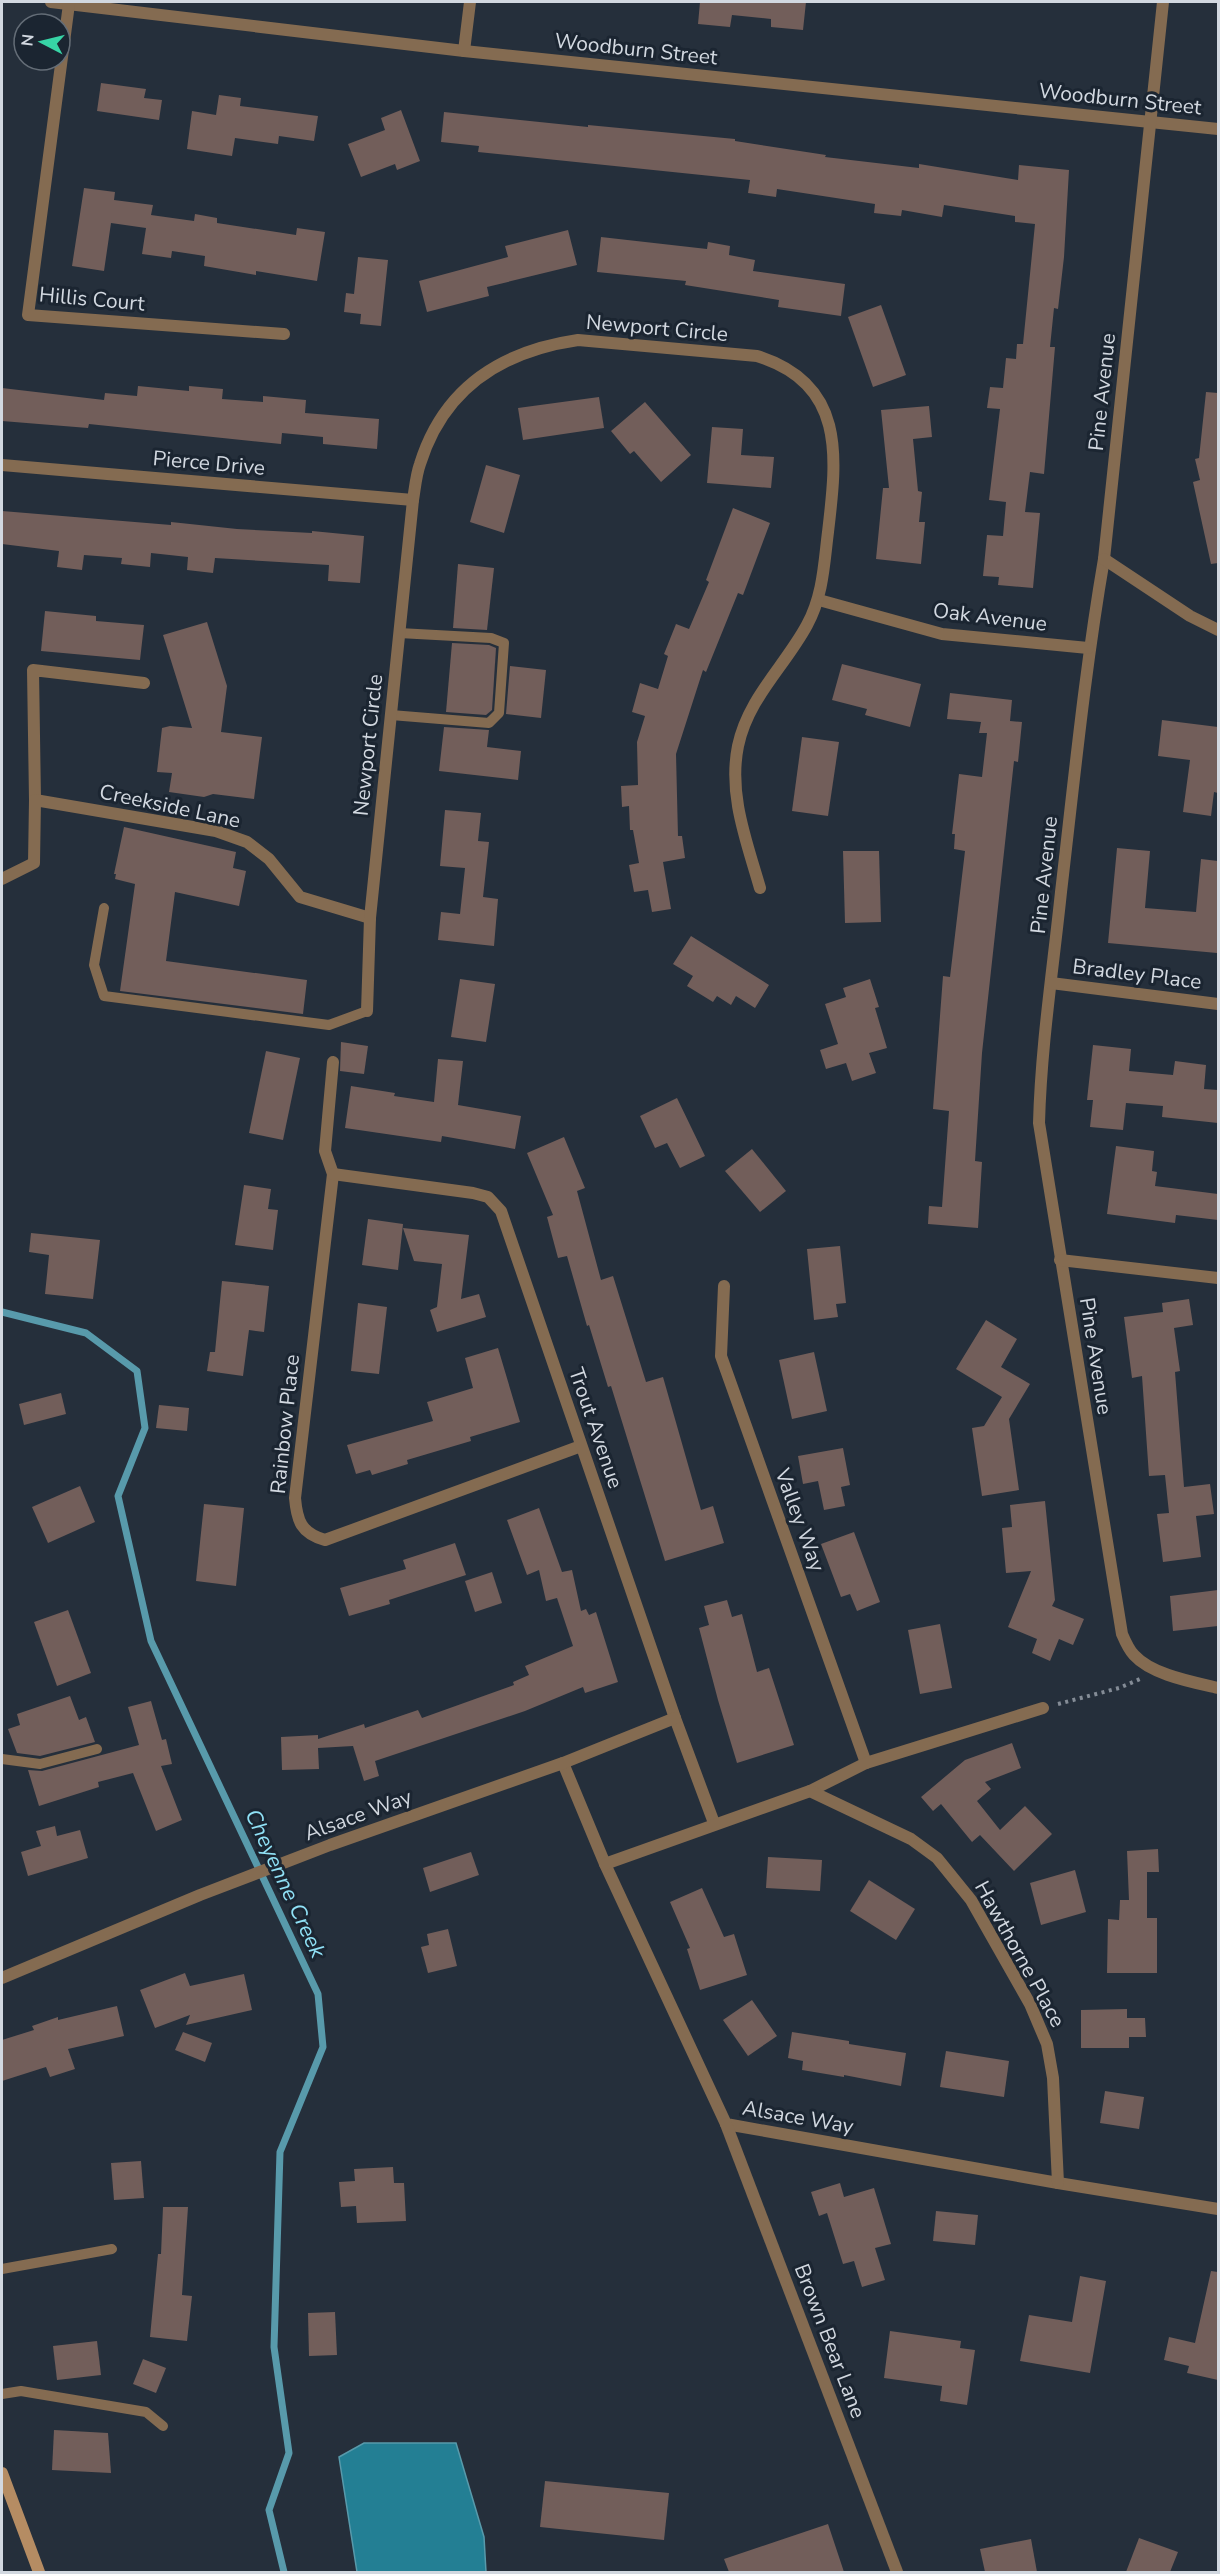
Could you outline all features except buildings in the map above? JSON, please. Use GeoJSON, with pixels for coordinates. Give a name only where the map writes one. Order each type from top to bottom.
{"type":"FeatureCollection","features":[{"type":"Feature","properties":{"kind":"main road"},"geometry":{"type":"LineString","coordinates":[[2,2473],[39,2572]]}},
{"type":"Feature","properties":{"kind":"street","name":"Woodburn Street"},"geometry":{"type":"LineString","coordinates":[[51,2],[464,51],[1218,129]]}},
{"type":"Feature","properties":{"kind":"street"},"geometry":{"type":"LineString","coordinates":[[464,51],[470,2]]}},
{"type":"Feature","properties":{"kind":"street","name":"Pine Avenue"},"geometry":{"type":"LineString","coordinates":[[1163,2],[1104,559],[1088,648],[1051,983],[1040,1087],[1040,1123],[1060,1260],[1122,1634],[1134,1656],[1160,1671],[1183,1680],[1218,1688]]}},
{"type":"Feature","properties":{"kind":"street","name":"Hillis Court"},"geometry":{"type":"LineString","coordinates":[[69,4],[28,315],[284,334]]}},
{"type":"Feature","properties":{"kind":"street","name":"Newport Circle"},"geometry":{"type":"LineString","coordinates":[[366,1011],[370,918],[413,500],[420,464],[447,408],[469,384],[495,366],[523,352],[551,344],[578,340],[757,356],[781,364],[811,389],[824,411],[832,432],[835,475],[819,600],[807,626],[753,704],[738,745],[735,788],[739,814],[760,888]]}},
{"type":"Feature","properties":{"kind":"street","name":"Pierce Drive"},"geometry":{"type":"LineString","coordinates":[[2,465],[413,500]]}},
{"type":"Feature","properties":{"kind":"street"},"geometry":{"type":"LineString","coordinates":[[1104,559],[1190,616],[1218,630]]}},
{"type":"Feature","properties":{"kind":"street","name":"Oak Avenue"},"geometry":{"type":"LineString","coordinates":[[819,600],[942,634],[1088,648]]}},
{"type":"Feature","properties":{"kind":"street"},"geometry":{"type":"LineString","coordinates":[[2,879],[34,863],[33,670],[144,683]]}},
{"type":"Feature","properties":{"kind":"street","name":"Creekside Lane"},"geometry":{"type":"LineString","coordinates":[[35,800],[226,835],[247,842],[269,859],[300,897],[370,918]]}},
{"type":"Feature","properties":{"kind":"street","name":"Bradley Place"},"geometry":{"type":"LineString","coordinates":[[1051,983],[1218,1004]]}},
{"type":"Feature","properties":{"kind":"street","name":"Rainbow Place"},"geometry":{"type":"LineString","coordinates":[[333,1062],[326,1151],[333,1174],[295,1498],[296,1514],[302,1527],[311,1536],[325,1540],[581,1446]]}},
{"type":"Feature","properties":{"kind":"street","name":"Trout Avenue"},"geometry":{"type":"LineString","coordinates":[[333,1174],[473,1193],[488,1197],[501,1211],[675,1718],[714,1823]]}},
{"type":"Feature","properties":{"kind":"street"},"geometry":{"type":"LineString","coordinates":[[1060,1260],[1218,1278]]}},
{"type":"Feature","properties":{"kind":"street","name":"Valley Way"},"geometry":{"type":"LineString","coordinates":[[724,1286],[721,1356],[866,1763]]}},
{"type":"Feature","properties":{"kind":"street"},"geometry":{"type":"LineString","coordinates":[[605,1864],[714,1823],[810,1791],[866,1763],[1043,1708]]}},
{"type":"Feature","properties":{"kind":"street","name":"Alsace Way"},"geometry":{"type":"LineString","coordinates":[[2,1978],[201,1895],[330,1845],[563,1763],[675,1718]]}},
{"type":"Feature","properties":{"kind":"street","name":"Alsace Way"},"geometry":{"type":"LineString","coordinates":[[563,1763],[605,1864],[726,2124],[1218,2210]]}},
{"type":"Feature","properties":{"kind":"street","name":"Hawthorne Place"},"geometry":{"type":"LineString","coordinates":[[810,1791],[911,1839],[937,1858],[970,1900],[1030,2004],[1047,2044],[1053,2078],[1058,2183]]}},
{"type":"Feature","properties":{"kind":"street","name":"Brown Bear Lane"},"geometry":{"type":"LineString","coordinates":[[726,2124],[897,2572]]}},
{"type":"Feature","properties":{"kind":"lane"},"geometry":{"type":"LineString","coordinates":[[391,715],[489,723],[499,713],[504,643],[491,638],[399,633]]}},
{"type":"Feature","properties":{"kind":"lane"},"geometry":{"type":"LineString","coordinates":[[104,908],[94,965],[104,996],[329,1025],[366,1011]]}},
{"type":"Feature","properties":{"kind":"lane"},"geometry":{"type":"LineString","coordinates":[[2,1759],[40,1764],[97,1749]]}},
{"type":"Feature","properties":{"kind":"lane"},"geometry":{"type":"LineString","coordinates":[[2,2269],[112,2249]]}},
{"type":"Feature","properties":{"kind":"lane"},"geometry":{"type":"LineString","coordinates":[[2,2394],[21,2391],[146,2412],[163,2426]]}},
{"type":"Feature","properties":{"kind":"path"},"geometry":{"type":"LineString","coordinates":[[1043,1708],[1119,1688],[1160,1671]]}},
{"type":"Feature","properties":{"kind":"water"},"geometry":{"type":"Polygon","coordinates":[[[364,2443],[456,2443],[484,2537],[486,2572],[357,2572],[339,2457],[364,2443]]]}},
{"type":"Feature","properties":{"kind":"waterway","name":"Cheyenne Creek"},"geometry":{"type":"LineString","coordinates":[[2,1312],[86,1333],[137,1371],[145,1428],[118,1496],[151,1641],[318,1994],[323,2047],[280,2152],[274,2347],[289,2453],[269,2510],[284,2572]]}}]}
